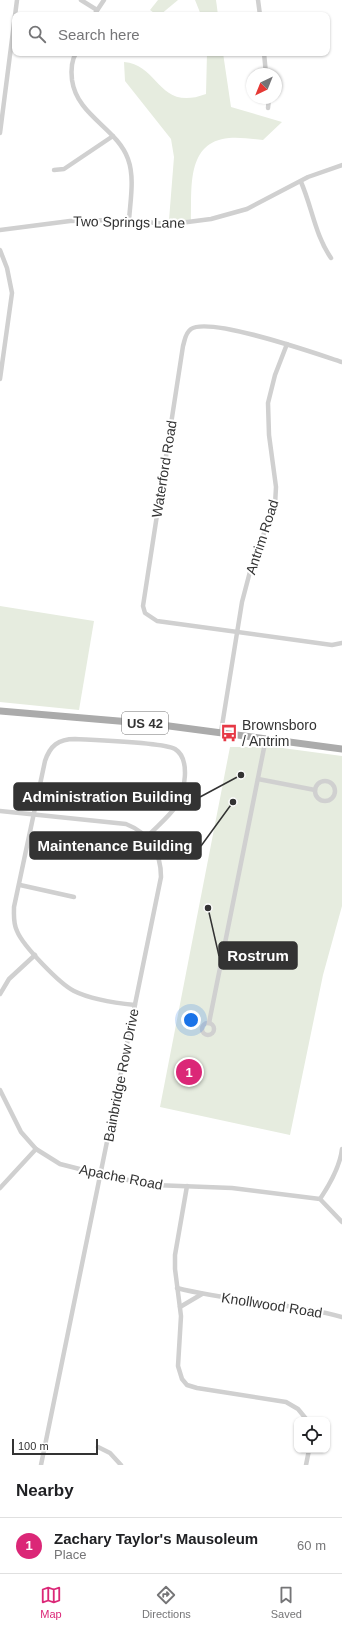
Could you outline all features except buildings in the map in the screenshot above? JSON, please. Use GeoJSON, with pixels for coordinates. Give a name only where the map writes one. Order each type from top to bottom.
{"type":"FeatureCollection","features":[{"type":"Feature","properties":{"kind":"main road","name":"US 42"},"geometry":{"type":"LineString","coordinates":[[0,711],[154,724],[342,749]]}},
{"type":"Feature","properties":{"kind":"street"},"geometry":{"type":"LineString","coordinates":[[15,12],[17,0]]}},
{"type":"Feature","properties":{"kind":"street"},"geometry":{"type":"LineString","coordinates":[[81,0],[97,10],[104,0]]}},
{"type":"Feature","properties":{"kind":"street"},"geometry":{"type":"LineString","coordinates":[[258,0],[260,12]]}},
{"type":"Feature","properties":{"kind":"street"},"geometry":{"type":"LineString","coordinates":[[0,134],[12,39]]}},
{"type":"Feature","properties":{"kind":"street"},"geometry":{"type":"LineString","coordinates":[[74,56],[72,75],[76,93],[84,108],[113,136],[124,151],[131,168],[129,221]]}},
{"type":"Feature","properties":{"kind":"street"},"geometry":{"type":"LineString","coordinates":[[264,56],[265,68]]}},
{"type":"Feature","properties":{"kind":"street"},"geometry":{"type":"LineString","coordinates":[[268,104],[268,108]]}},
{"type":"Feature","properties":{"kind":"street"},"geometry":{"type":"LineString","coordinates":[[54,170],[64,169],[113,136]]}},
{"type":"Feature","properties":{"kind":"street","name":"Two Springs Lane"},"geometry":{"type":"LineString","coordinates":[[0,230],[70,221],[129,221],[172,224],[211,220],[247,209],[322,171],[342,165]]}},
{"type":"Feature","properties":{"kind":"street"},"geometry":{"type":"LineString","coordinates":[[301,182],[320,240],[331,258]]}},
{"type":"Feature","properties":{"kind":"street"},"geometry":{"type":"LineString","coordinates":[[0,250],[7,268],[12,293],[0,379]]}},
{"type":"Feature","properties":{"kind":"street","name":"Waterford Road"},"geometry":{"type":"LineString","coordinates":[[342,362],[287,344],[237,332],[202,326],[196,327],[188,332],[183,346],[143,606],[149,617],[157,621],[332,645],[342,643]]}},
{"type":"Feature","properties":{"kind":"street","name":"Antrim Road"},"geometry":{"type":"LineString","coordinates":[[221,732],[237,632],[247,582],[275,505],[276,487],[269,435],[268,403],[275,375],[287,344]]}},
{"type":"Feature","properties":{"kind":"street"},"geometry":{"type":"LineString","coordinates":[[209,1023],[266,738]]}},
{"type":"Feature","properties":{"kind":"street"},"geometry":{"type":"LineString","coordinates":[[135,1006],[85,996],[74,991],[58,979],[35,955],[18,934],[14,922],[14,907],[20,885],[45,761],[55,744],[68,739],[91,740],[164,746],[179,752],[184,761],[185,771],[179,799],[171,812],[147,837]]}},
{"type":"Feature","properties":{"kind":"street"},"geometry":{"type":"LineString","coordinates":[[258,779],[315,790]]}},
{"type":"Feature","properties":{"kind":"street"},"geometry":{"type":"LineString","coordinates":[[327,782],[334,787],[335,793],[330,800],[324,801],[318,799],[315,790],[318,784],[327,782]]}},
{"type":"Feature","properties":{"kind":"street","name":"Bainbridge Row Drive"},"geometry":{"type":"LineString","coordinates":[[0,811],[126,824],[138,830],[147,837],[160,860],[161,877],[41,1465]]}},
{"type":"Feature","properties":{"kind":"street"},"geometry":{"type":"LineString","coordinates":[[20,885],[74,897]]}},
{"type":"Feature","properties":{"kind":"street"},"geometry":{"type":"LineString","coordinates":[[0,994],[8,979],[35,955]]}},
{"type":"Feature","properties":{"kind":"street","name":"Apache Road"},"geometry":{"type":"LineString","coordinates":[[0,1090],[20,1132],[36,1149],[60,1164],[154,1185],[232,1188],[320,1199]]}},
{"type":"Feature","properties":{"kind":"street"},"geometry":{"type":"LineString","coordinates":[[0,1188],[36,1149]]}},
{"type":"Feature","properties":{"kind":"street"},"geometry":{"type":"LineString","coordinates":[[342,1149],[333,1177],[320,1199],[342,1222]]}},
{"type":"Feature","properties":{"kind":"street"},"geometry":{"type":"LineString","coordinates":[[187,1186],[175,1254],[181,1328],[178,1366],[180,1377],[184,1382],[197,1388],[282,1400],[298,1409],[305,1417]]}},
{"type":"Feature","properties":{"kind":"street","name":"Knollwood Road"},"geometry":{"type":"LineString","coordinates":[[177,1288],[202,1294],[304,1308],[342,1317]]}},
{"type":"Feature","properties":{"kind":"street","name":"Knollwood Road"},"geometry":{"type":"LineString","coordinates":[[180,1307],[202,1294]]}},
{"type":"Feature","properties":{"kind":"street"},"geometry":{"type":"LineString","coordinates":[[98,1448],[110,1453],[120,1465]]}},
{"type":"Feature","properties":{"kind":"street"},"geometry":{"type":"LineString","coordinates":[[306,1465],[308,1453]]}},
{"type":"Feature","properties":{"kind":"shaded area"},"geometry":{"type":"Polygon","coordinates":[[[158,0],[178,0],[164,12],[153,12],[150,10],[158,0]]]}},
{"type":"Feature","properties":{"kind":"shaded area"},"geometry":{"type":"Polygon","coordinates":[[[195,0],[216,0],[218,12],[200,12],[195,0]]]}},
{"type":"Feature","properties":{"kind":"shaded area"},"geometry":{"type":"Polygon","coordinates":[[[207,56],[223,56],[231,107],[282,122],[263,140],[229,138],[215,141],[205,148],[198,157],[194,168],[191,194],[191,220],[169,220],[174,157],[171,139],[125,81],[124,62],[136,65],[145,71],[168,93],[178,97],[190,98],[206,94],[207,56]]]}},
{"type":"Feature","properties":{"kind":"shaded area"},"geometry":{"type":"Polygon","coordinates":[[[0,606],[94,621],[79,710],[0,702],[0,606]]]}},
{"type":"Feature","properties":{"kind":"shaded area"},"geometry":{"type":"Polygon","coordinates":[[[230,747],[275,747],[342,756],[342,906],[323,975],[290,1135],[160,1107],[230,747]]]}},
{"type":"Feature","properties":{"kind":"place","name":"Brownsboro / Antrim"},"geometry":{"type":"Point","coordinates":[229,733]}},
{"type":"Feature","properties":{"kind":"place","name":"Administration Building"},"geometry":{"type":"Point","coordinates":[241,775]}},
{"type":"Feature","properties":{"kind":"place","name":"Maintenance Building"},"geometry":{"type":"Point","coordinates":[233,802]}},
{"type":"Feature","properties":{"kind":"place","name":"Rostrum"},"geometry":{"type":"Point","coordinates":[208,908]}},
{"type":"Feature","properties":{"kind":"place","name":"Zachary Taylor's Mausoleum"},"geometry":{"type":"Point","coordinates":[189,1072]}}]}
